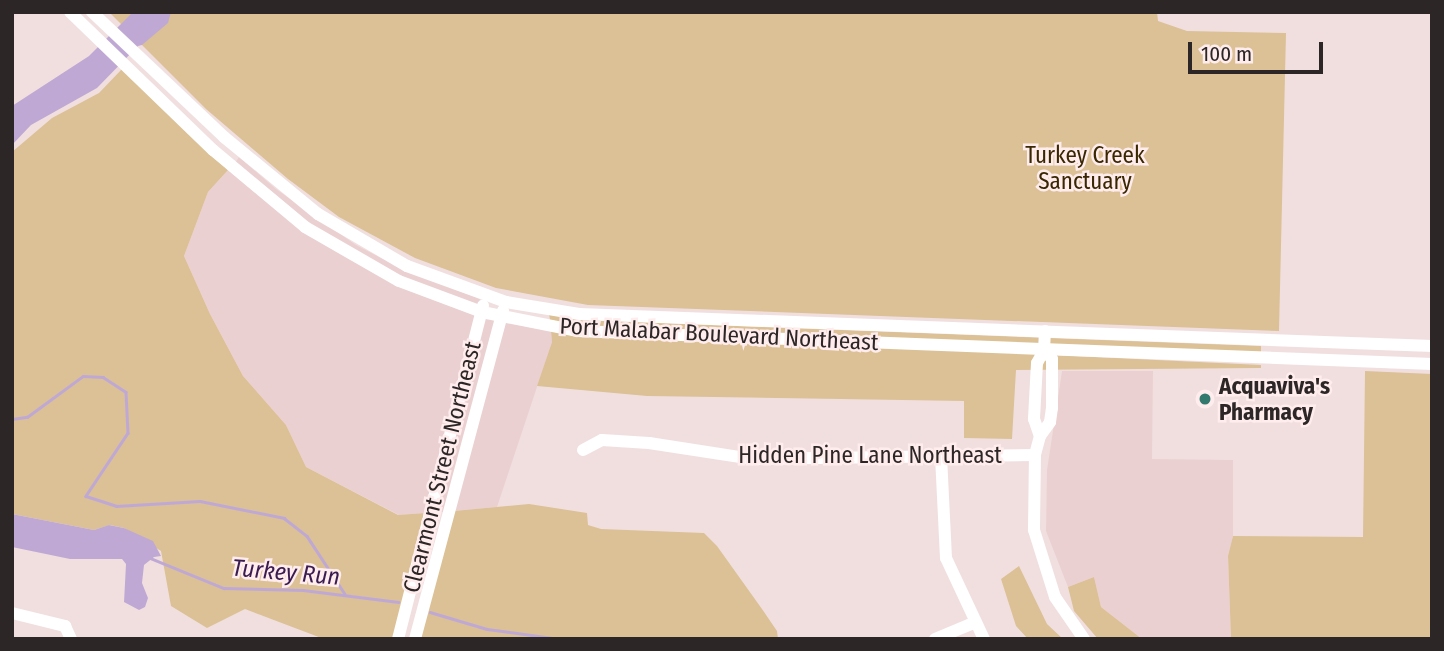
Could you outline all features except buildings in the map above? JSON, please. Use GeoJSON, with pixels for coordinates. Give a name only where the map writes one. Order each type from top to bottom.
{"type":"FeatureCollection","features":[{"type":"Feature","properties":{"kind":"street","name":"Port Malabar Boulevard Northeast"},"geometry":{"type":"LineString","coordinates":[[69,12],[258,190],[305,228],[399,281],[482,312],[578,331],[1432,364]]}},
{"type":"Feature","properties":{"kind":"street","name":"Port Malabar Boulevard Northeast"},"geometry":{"type":"LineString","coordinates":[[94,14],[242,153],[317,214],[407,266],[506,302],[579,314],[1432,346]]}},
{"type":"Feature","properties":{"kind":"street"},"geometry":{"type":"LineString","coordinates":[[305,228],[317,214]]}},
{"type":"Feature","properties":{"kind":"street"},"geometry":{"type":"LineString","coordinates":[[399,281],[407,266]]}},
{"type":"Feature","properties":{"kind":"street","name":"Clearmont Street Northeast"},"geometry":{"type":"LineString","coordinates":[[398,639],[486,296]]}},
{"type":"Feature","properties":{"kind":"street","name":"Clearmont Street Northeast"},"geometry":{"type":"LineString","coordinates":[[415,639],[506,302]]}},
{"type":"Feature","properties":{"kind":"street"},"geometry":{"type":"LineString","coordinates":[[1045,331],[1044,350],[1052,359],[1052,408],[1050,422],[1040,436],[1035,455],[1034,530],[1055,597],[1084,639]]}},
{"type":"Feature","properties":{"kind":"street"},"geometry":{"type":"LineString","coordinates":[[1363,344],[1363,363]]}},
{"type":"Feature","properties":{"kind":"street","name":"Hidden Pine Lane Northeast"},"geometry":{"type":"LineString","coordinates":[[583,450],[602,440],[649,443],[752,459],[1035,455]]}},
{"type":"Feature","properties":{"kind":"street"},"geometry":{"type":"LineString","coordinates":[[942,456],[946,558],[984,639]]}},
{"type":"Feature","properties":{"kind":"street"},"geometry":{"type":"LineString","coordinates":[[12,613],[65,626],[71,639]]}},
{"type":"Feature","properties":{"kind":"street"},"geometry":{"type":"LineString","coordinates":[[935,639],[976,622]]}},
{"type":"Feature","properties":{"kind":"shaded area"},"geometry":{"type":"Polygon","coordinates":[[[133,12],[171,12],[168,23],[138,46],[97,88],[31,125],[12,145],[12,106],[89,56],[133,12]]]}},
{"type":"Feature","properties":{"kind":"shaded area"},"geometry":{"type":"Polygon","coordinates":[[[239,157],[276,189],[356,245],[406,271],[480,299],[478,306],[401,276],[308,223],[235,163],[239,157]]]}},
{"type":"Feature","properties":{"kind":"shaded area"},"geometry":{"type":"Polygon","coordinates":[[[228,170],[303,232],[345,257],[397,286],[476,316],[425,513],[399,515],[306,467],[286,425],[243,376],[210,314],[184,256],[208,192],[228,170]]]}},
{"type":"Feature","properties":{"kind":"shaded area"},"geometry":{"type":"Polygon","coordinates":[[[485,319],[496,321],[444,512],[435,512],[485,319]]]}},
{"type":"Feature","properties":{"kind":"shaded area"},"geometry":{"type":"Polygon","coordinates":[[[505,323],[551,331],[552,342],[497,507],[454,511],[505,323]]]}},
{"type":"Feature","properties":{"kind":"shaded area"},"geometry":{"type":"Polygon","coordinates":[[[1062,371],[1153,371],[1152,459],[1233,460],[1233,536],[1228,557],[1231,639],[1142,639],[1101,607],[1094,577],[1068,587],[1046,531],[1047,470],[1062,371]]]}},
{"type":"Feature","properties":{"kind":"shaded area"},"geometry":{"type":"Polygon","coordinates":[[[12,514],[94,530],[109,525],[124,528],[153,541],[161,556],[154,557],[144,565],[142,583],[148,598],[145,607],[139,610],[124,602],[126,564],[122,559],[70,559],[12,547],[12,514]]]}},
{"type":"Feature","properties":{"kind":"green space","name":"Turkey Creek Sanctuary"},"geometry":{"type":"Polygon","coordinates":[[[109,12],[1157,12],[1158,21],[1187,31],[1286,33],[1279,331],[588,305],[496,288],[415,258],[339,217],[288,179],[206,109],[109,12]]]}},
{"type":"Feature","properties":{"kind":"green space"},"geometry":{"type":"Polygon","coordinates":[[[122,69],[228,170],[208,192],[184,256],[210,314],[243,376],[286,425],[306,467],[398,515],[425,513],[394,639],[324,639],[245,609],[207,628],[171,606],[161,551],[124,528],[110,525],[94,530],[12,514],[12,152],[52,118],[99,93],[122,69]]]}},
{"type":"Feature","properties":{"kind":"green space"},"geometry":{"type":"Polygon","coordinates":[[[549,314],[579,319],[684,324],[1261,346],[1261,354],[578,325],[550,320],[549,314]]]}},
{"type":"Feature","properties":{"kind":"green space"},"geometry":{"type":"Polygon","coordinates":[[[551,331],[1261,365],[1261,368],[1016,370],[1012,439],[964,438],[964,401],[647,396],[537,386],[552,342],[551,331]]]}},
{"type":"Feature","properties":{"kind":"green space"},"geometry":{"type":"Polygon","coordinates":[[[1365,371],[1432,374],[1432,639],[1231,639],[1228,556],[1233,536],[1363,537],[1365,371]]]}},
{"type":"Feature","properties":{"kind":"green space"},"geometry":{"type":"Polygon","coordinates":[[[529,504],[587,513],[588,525],[601,529],[704,533],[717,546],[762,609],[777,631],[778,639],[420,639],[454,511],[529,504]]]}},
{"type":"Feature","properties":{"kind":"green space"},"geometry":{"type":"Polygon","coordinates":[[[1019,566],[1047,624],[1063,639],[1028,639],[1016,626],[1001,579],[1019,566]]]}},
{"type":"Feature","properties":{"kind":"green space"},"geometry":{"type":"Polygon","coordinates":[[[1094,577],[1101,607],[1142,639],[1098,639],[1074,611],[1068,587],[1094,577]]]}},
{"type":"Feature","properties":{"kind":"waterway"},"geometry":{"type":"LineString","coordinates":[[12,419],[27,417],[83,376],[103,377],[126,392],[128,433],[86,496],[116,506],[200,501],[284,518],[307,536],[345,594]]}},
{"type":"Feature","properties":{"kind":"waterway","name":"Turkey Run"},"geometry":{"type":"LineString","coordinates":[[150,558],[224,588],[303,590],[398,602]]}},
{"type":"Feature","properties":{"kind":"waterway","name":"Turkey Run"},"geometry":{"type":"LineString","coordinates":[[430,612],[487,629],[561,639]]}},
{"type":"Feature","properties":{"kind":"place","name":"Acquaviva's Pharmacy"},"geometry":{"type":"Point","coordinates":[1205,399]}}]}
